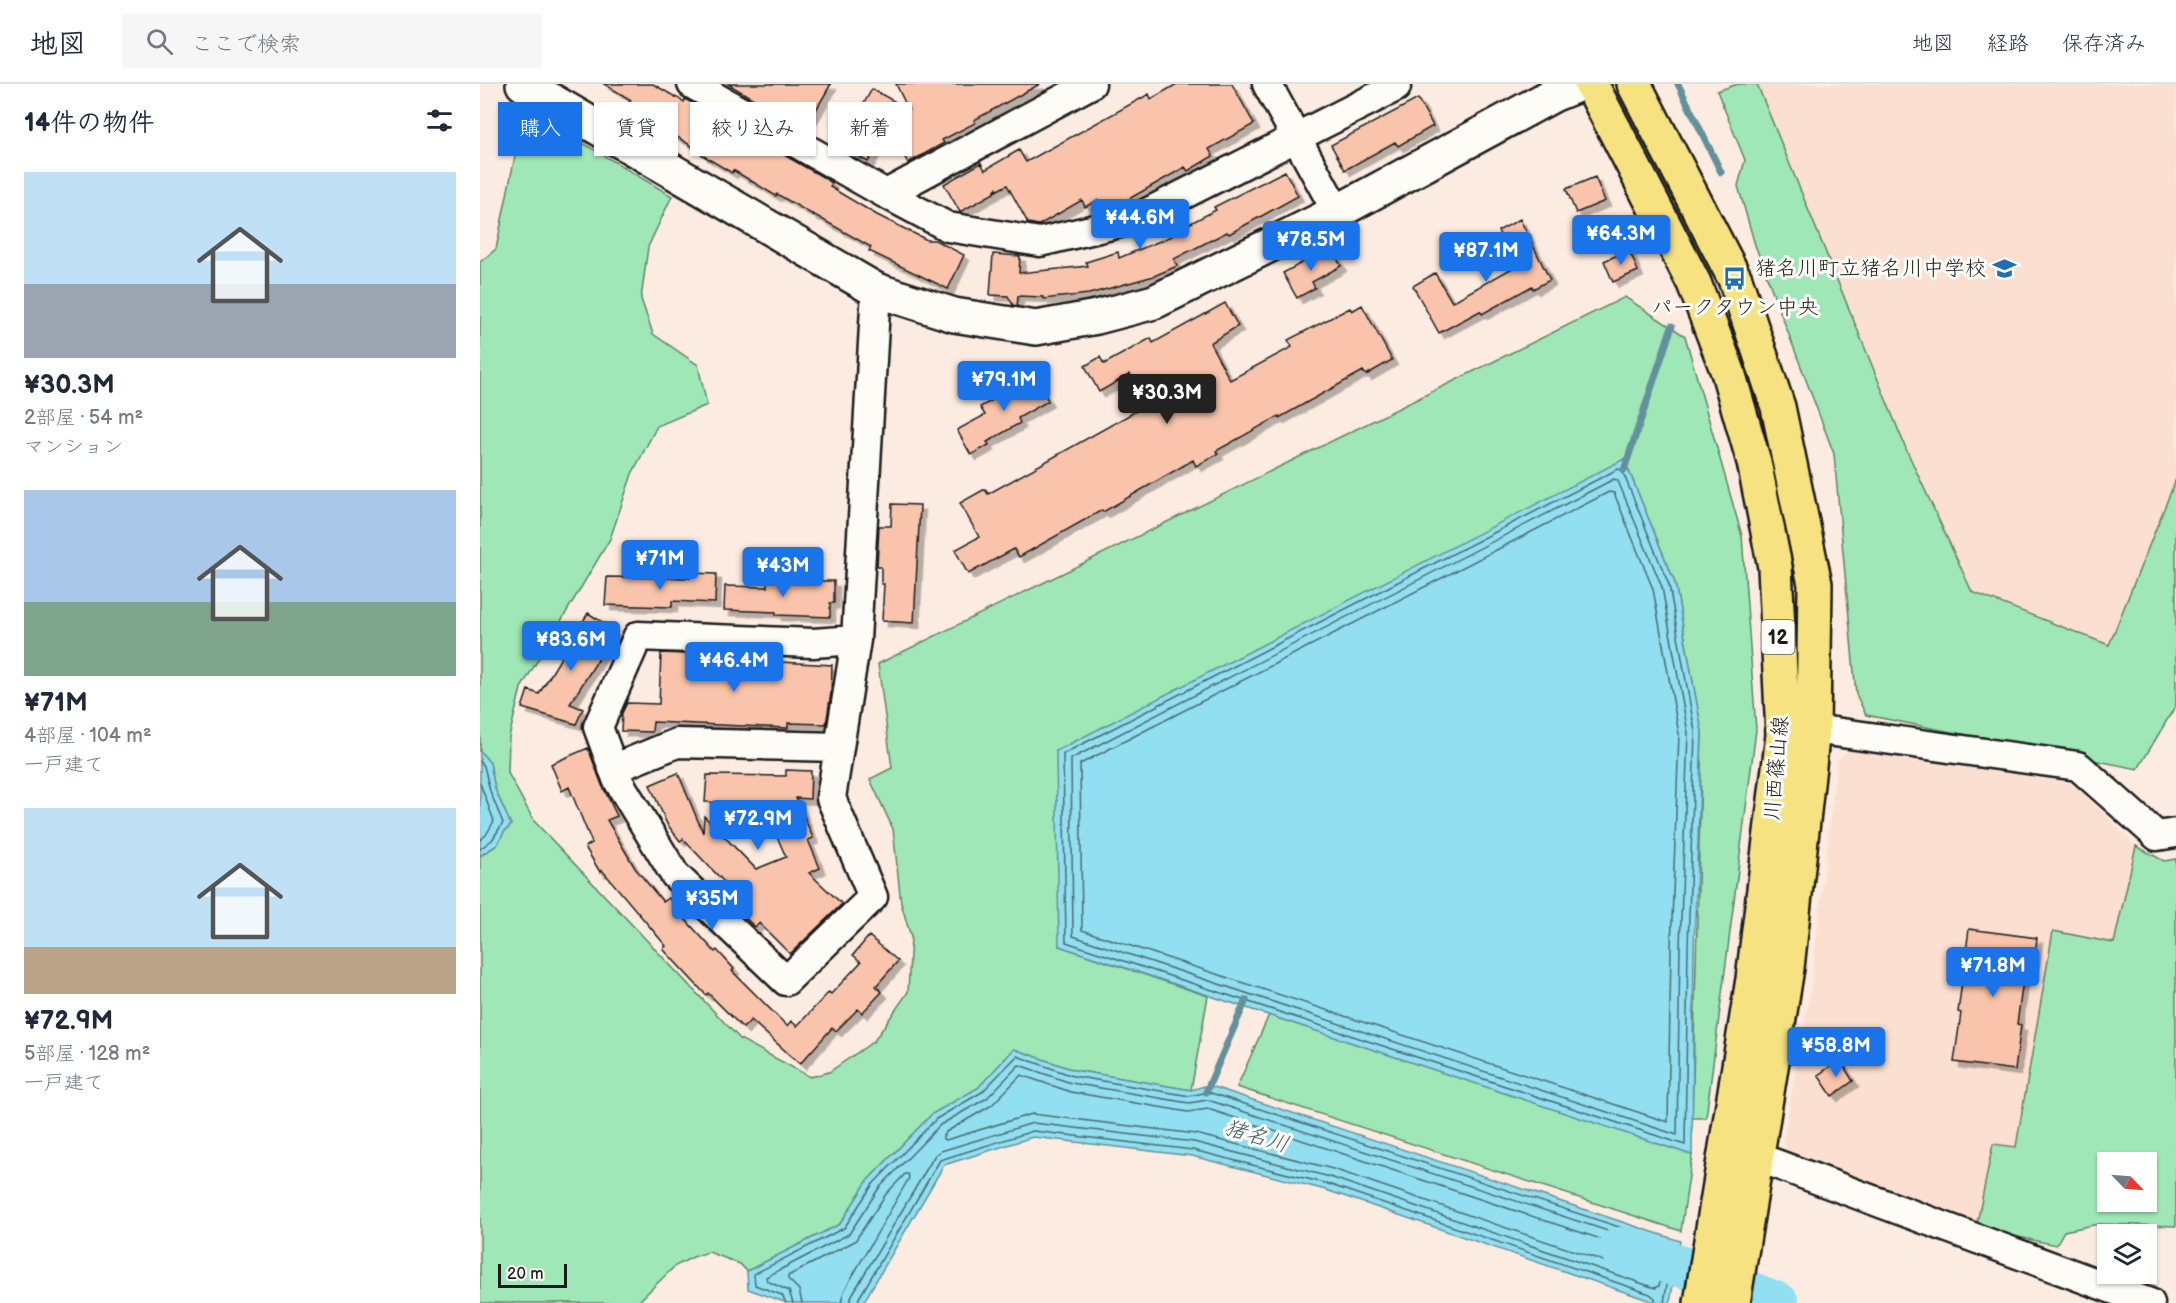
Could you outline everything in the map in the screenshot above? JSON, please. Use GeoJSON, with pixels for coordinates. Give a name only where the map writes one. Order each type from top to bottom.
{"type":"FeatureCollection","features":[{"type":"Feature","properties":{"kind":"main road","name":"川西篠山線"},"geometry":{"type":"LineString","coordinates":[[1592,84],[1694,283],[1728,372],[1754,462],[1775,567],[1783,735],[1753,979],[1728,1227],[1733,1303]]}},
{"type":"Feature","properties":{"kind":"main road","name":"川西篠山線"},"geometry":{"type":"LineString","coordinates":[[1634,84],[1735,279],[1778,407],[1815,584],[1814,729],[1787,968],[1756,1157],[1701,1303]]}},
{"type":"Feature","properties":{"kind":"street"},"geometry":{"type":"LineString","coordinates":[[523,84],[560,94],[876,290],[954,315],[1036,328],[1097,317],[1154,302],[1337,212],[1553,95],[1580,84]]}},
{"type":"Feature","properties":{"kind":"street"},"geometry":{"type":"LineString","coordinates":[[692,84],[948,227],[1040,242],[1133,220],[1396,87],[1395,84]]}},
{"type":"Feature","properties":{"kind":"street"},"geometry":{"type":"LineString","coordinates":[[886,194],[1091,84]]}},
{"type":"Feature","properties":{"kind":"street"},"geometry":{"type":"LineString","coordinates":[[1267,84],[1337,212]]}},
{"type":"Feature","properties":{"kind":"street"},"geometry":{"type":"LineString","coordinates":[[856,640],[813,643],[638,636],[598,727],[617,779],[675,875],[786,981],[873,897],[831,798],[856,640],[876,290]]}},
{"type":"Feature","properties":{"kind":"street"},"geometry":{"type":"LineString","coordinates":[[1814,729],[2078,766],[2157,836],[2176,833]]}},
{"type":"Feature","properties":{"kind":"street"},"geometry":{"type":"LineString","coordinates":[[613,769],[677,742],[839,747]]}},
{"type":"Feature","properties":{"kind":"street"},"geometry":{"type":"LineString","coordinates":[[1756,1157],[2150,1303]]}},
{"type":"Feature","properties":{"kind":"shaded area","name":"猪名川町立猪名川中学校"},"geometry":{"type":"Polygon","coordinates":[[[1757,84],[2176,84],[2176,479],[2109,645],[1972,592],[1907,451],[1757,84]]]}},
{"type":"Feature","properties":{"kind":"shaded area"},"geometry":{"type":"Polygon","coordinates":[[[1853,748],[2055,779],[2074,784],[2136,846],[2114,943],[2053,932],[2016,1148],[1993,1144],[1976,1228],[1794,1161],[1783,1142],[1811,988],[1837,760],[1853,748]]]}},
{"type":"Feature","properties":{"kind":"green space"},"geometry":{"type":"Polygon","coordinates":[[[1738,84],[1757,84],[1907,451],[1972,592],[2109,645],[2176,479],[2176,705],[2138,769],[1866,715],[1856,694],[1834,454],[1755,245],[1738,186],[1745,160],[1717,91],[1738,84]]]}},
{"type":"Feature","properties":{"kind":"green space"},"geometry":{"type":"Polygon","coordinates":[[[582,143],[594,150],[594,156],[605,156],[672,196],[648,247],[641,299],[653,334],[698,365],[707,405],[657,426],[632,474],[610,539],[521,688],[509,737],[508,773],[534,821],[740,1039],[810,1077],[829,1072],[874,1041],[908,992],[911,937],[901,903],[893,829],[870,779],[892,768],[878,664],[1625,297],[1685,336],[1742,536],[1756,730],[1706,1118],[1692,1118],[1702,732],[1675,583],[1624,459],[1059,946],[1208,996],[1191,1090],[1074,1070],[1014,1049],[978,1088],[932,1114],[868,1180],[840,1224],[747,1271],[740,1264],[709,1252],[675,1266],[637,1303],[480,1303],[480,856],[497,845],[511,825],[495,789],[490,763],[480,751],[480,262],[496,249],[515,156],[582,156],[582,143]]]}},
{"type":"Feature","properties":{"kind":"green space"},"geometry":{"type":"Polygon","coordinates":[[[2136,846],[2164,861],[2176,859],[2176,1226],[2097,1224],[2064,1231],[2056,1245],[1976,1228],[1993,1144],[2016,1147],[2053,931],[2114,943],[2136,846]]]}},
{"type":"Feature","properties":{"kind":"green space"},"geometry":{"type":"Polygon","coordinates":[[[1269,1015],[1692,1155],[1681,1231],[1237,1087],[1269,1015]]]}},
{"type":"Feature","properties":{"kind":"water"},"geometry":{"type":"Polygon","coordinates":[[[1624,459],[1675,583],[1702,732],[1694,947],[1692,1155],[1059,946],[1056,751],[1624,459]]]}},
{"type":"Feature","properties":{"kind":"water"},"geometry":{"type":"Polygon","coordinates":[[[480,751],[490,763],[495,789],[511,825],[497,845],[480,856],[480,751]]]}},
{"type":"Feature","properties":{"kind":"water"},"geometry":{"type":"Polygon","coordinates":[[[1014,1049],[1074,1070],[1191,1090],[1208,1085],[1680,1241],[1670,1303],[1657,1303],[1326,1190],[1192,1156],[1033,1137],[944,1165],[863,1303],[787,1303],[748,1289],[747,1271],[840,1224],[868,1180],[932,1114],[978,1088],[1014,1049]]]}},
{"type":"Feature","properties":{"kind":"building"},"geometry":{"type":"Polygon","coordinates":[[[604,84],[653,84],[684,102],[685,99],[690,102],[690,145],[678,137],[678,102],[630,102],[631,100],[604,84]]]}},
{"type":"Feature","properties":{"kind":"building"},"geometry":{"type":"Polygon","coordinates":[[[728,84],[831,84],[816,110],[816,102],[759,102],[728,84]]]}},
{"type":"Feature","properties":{"kind":"building"},"geometry":{"type":"Polygon","coordinates":[[[896,84],[1040,84],[974,120],[975,123],[942,140],[944,143],[908,163],[904,156],[912,156],[912,102],[905,102],[896,84]]]}},
{"type":"Feature","properties":{"kind":"building"},"geometry":{"type":"Polygon","coordinates":[[[1177,84],[1232,84],[1254,124],[1209,149],[1213,156],[1188,171],[1185,167],[1113,208],[1104,210],[1098,200],[1085,207],[1082,200],[1039,225],[1028,223],[1007,185],[996,191],[997,187],[994,193],[960,212],[944,184],[981,163],[985,170],[1019,150],[1026,162],[1149,94],[1151,99],[1177,84]]]}},
{"type":"Feature","properties":{"kind":"building"},"geometry":{"type":"Polygon","coordinates":[[[872,89],[895,102],[865,102],[872,89]]]}},
{"type":"Feature","properties":{"kind":"building"},"geometry":{"type":"Polygon","coordinates":[[[1418,99],[1433,126],[1398,146],[1395,142],[1345,170],[1331,145],[1418,99]]]}},
{"type":"Feature","properties":{"kind":"building"},"geometry":{"type":"Polygon","coordinates":[[[704,156],[786,156],[832,183],[830,187],[877,215],[927,240],[935,240],[964,255],[948,289],[869,251],[871,247],[733,170],[732,173],[704,156]]]}},
{"type":"Feature","properties":{"kind":"building"},"geometry":{"type":"Polygon","coordinates":[[[858,156],[872,156],[868,162],[858,156]]]}},
{"type":"Feature","properties":{"kind":"building"},"geometry":{"type":"Polygon","coordinates":[[[1285,171],[1298,196],[1229,234],[1227,232],[1174,259],[1177,266],[1154,276],[1089,294],[1043,299],[1043,297],[1018,296],[1017,306],[1013,305],[1008,296],[990,295],[993,254],[1020,256],[1019,273],[1088,266],[1086,262],[1118,252],[1119,258],[1172,236],[1171,233],[1216,210],[1214,207],[1285,171]]]}},
{"type":"Feature","properties":{"kind":"building"},"geometry":{"type":"Polygon","coordinates":[[[1595,177],[1605,201],[1576,213],[1566,189],[1595,177]]]}},
{"type":"Feature","properties":{"kind":"building"},"geometry":{"type":"Polygon","coordinates":[[[1520,219],[1550,280],[1533,289],[1532,286],[1482,314],[1480,311],[1439,333],[1413,286],[1435,273],[1452,302],[1516,266],[1498,231],[1520,219]]]}},
{"type":"Feature","properties":{"kind":"building"},"geometry":{"type":"Polygon","coordinates":[[[1331,247],[1341,266],[1312,282],[1315,288],[1297,298],[1283,273],[1331,247]]]}},
{"type":"Feature","properties":{"kind":"building"},"geometry":{"type":"Polygon","coordinates":[[[1629,250],[1638,271],[1613,282],[1604,261],[1629,250]]]}},
{"type":"Feature","properties":{"kind":"building"},"geometry":{"type":"Polygon","coordinates":[[[1225,303],[1238,326],[1210,343],[1230,380],[1292,347],[1288,340],[1350,308],[1352,311],[1362,305],[1392,360],[1366,375],[1363,371],[1279,418],[1279,416],[1216,451],[1218,454],[1196,466],[1193,460],[1019,557],[1014,549],[968,574],[955,550],[979,537],[960,503],[985,489],[988,494],[1147,405],[1130,374],[1099,392],[1085,366],[1100,357],[1104,364],[1151,338],[1153,343],[1225,303]]]}},
{"type":"Feature","properties":{"kind":"building"},"geometry":{"type":"Polygon","coordinates":[[[1030,368],[1048,401],[1018,418],[1020,423],[987,442],[989,445],[971,455],[957,430],[985,415],[980,407],[1011,390],[1006,381],[1030,368]]]}},
{"type":"Feature","properties":{"kind":"building"},"geometry":{"type":"Polygon","coordinates":[[[892,504],[920,505],[914,623],[882,621],[884,584],[881,584],[881,567],[877,567],[879,526],[891,526],[892,504]]]}},
{"type":"Feature","properties":{"kind":"building"},"geometry":{"type":"Polygon","coordinates":[[[691,573],[716,574],[715,603],[672,601],[672,607],[605,605],[607,577],[690,578],[691,573]]]}},
{"type":"Feature","properties":{"kind":"building"},"geometry":{"type":"Polygon","coordinates":[[[767,581],[834,581],[834,603],[830,603],[830,617],[724,610],[725,586],[767,587],[767,581]]]}},
{"type":"Feature","properties":{"kind":"building"},"geometry":{"type":"Polygon","coordinates":[[[588,613],[616,631],[570,704],[583,709],[576,724],[522,708],[528,690],[539,694],[588,613]]]}},
{"type":"Feature","properties":{"kind":"building"},"geometry":{"type":"Polygon","coordinates":[[[661,653],[781,658],[781,662],[832,665],[831,693],[826,724],[788,723],[788,728],[653,722],[652,732],[621,731],[622,713],[627,703],[659,704],[661,653]]]}},
{"type":"Feature","properties":{"kind":"building"},"geometry":{"type":"Polygon","coordinates":[[[588,748],[617,816],[607,820],[635,868],[663,902],[669,898],[715,952],[717,950],[734,969],[732,971],[787,1026],[791,1021],[797,1026],[861,962],[853,955],[869,936],[898,961],[876,986],[882,992],[862,1013],[858,1009],[836,1031],[832,1028],[800,1064],[751,1020],[743,1028],[708,993],[706,995],[663,949],[666,946],[602,870],[600,872],[585,847],[592,843],[569,787],[562,791],[551,764],[588,748]]]}},
{"type":"Feature","properties":{"kind":"building"},"geometry":{"type":"Polygon","coordinates":[[[786,770],[811,771],[810,799],[796,798],[813,838],[808,840],[820,868],[809,873],[842,904],[790,954],[759,923],[755,927],[739,912],[746,905],[683,839],[680,841],[667,824],[650,785],[678,773],[703,833],[704,816],[756,869],[786,857],[763,805],[705,802],[707,775],[786,776],[786,770]]]}},
{"type":"Feature","properties":{"kind":"building"},"geometry":{"type":"Polygon","coordinates":[[[1969,929],[2037,938],[2032,975],[2024,973],[2017,1024],[2021,1025],[2015,1070],[1954,1062],[1969,929]]]}},
{"type":"Feature","properties":{"kind":"building"},"geometry":{"type":"Polygon","coordinates":[[[1840,1060],[1853,1081],[1832,1096],[1818,1075],[1840,1060]]]}},
{"type":"Feature","properties":{"kind":"waterway"},"geometry":{"type":"LineString","coordinates":[[1678,84],[1721,172]]}},
{"type":"Feature","properties":{"kind":"waterway"},"geometry":{"type":"LineString","coordinates":[[1624,470],[1672,326]]}},
{"type":"Feature","properties":{"kind":"waterway"},"geometry":{"type":"LineString","coordinates":[[1206,1092],[1246,1000]]}},
{"type":"Feature","properties":{"kind":"waterway","name":"猪名川"},"geometry":{"type":"LineString","coordinates":[[1620,1248],[1689,1269],[1778,1303]]}},
{"type":"Feature","properties":{"kind":"place","name":"猪名川町立猪名川中学校"},"geometry":{"type":"Point","coordinates":[2004,268]}},
{"type":"Feature","properties":{"kind":"place","name":"パークタウン中央"},"geometry":{"type":"Point","coordinates":[1735,279]}}]}
